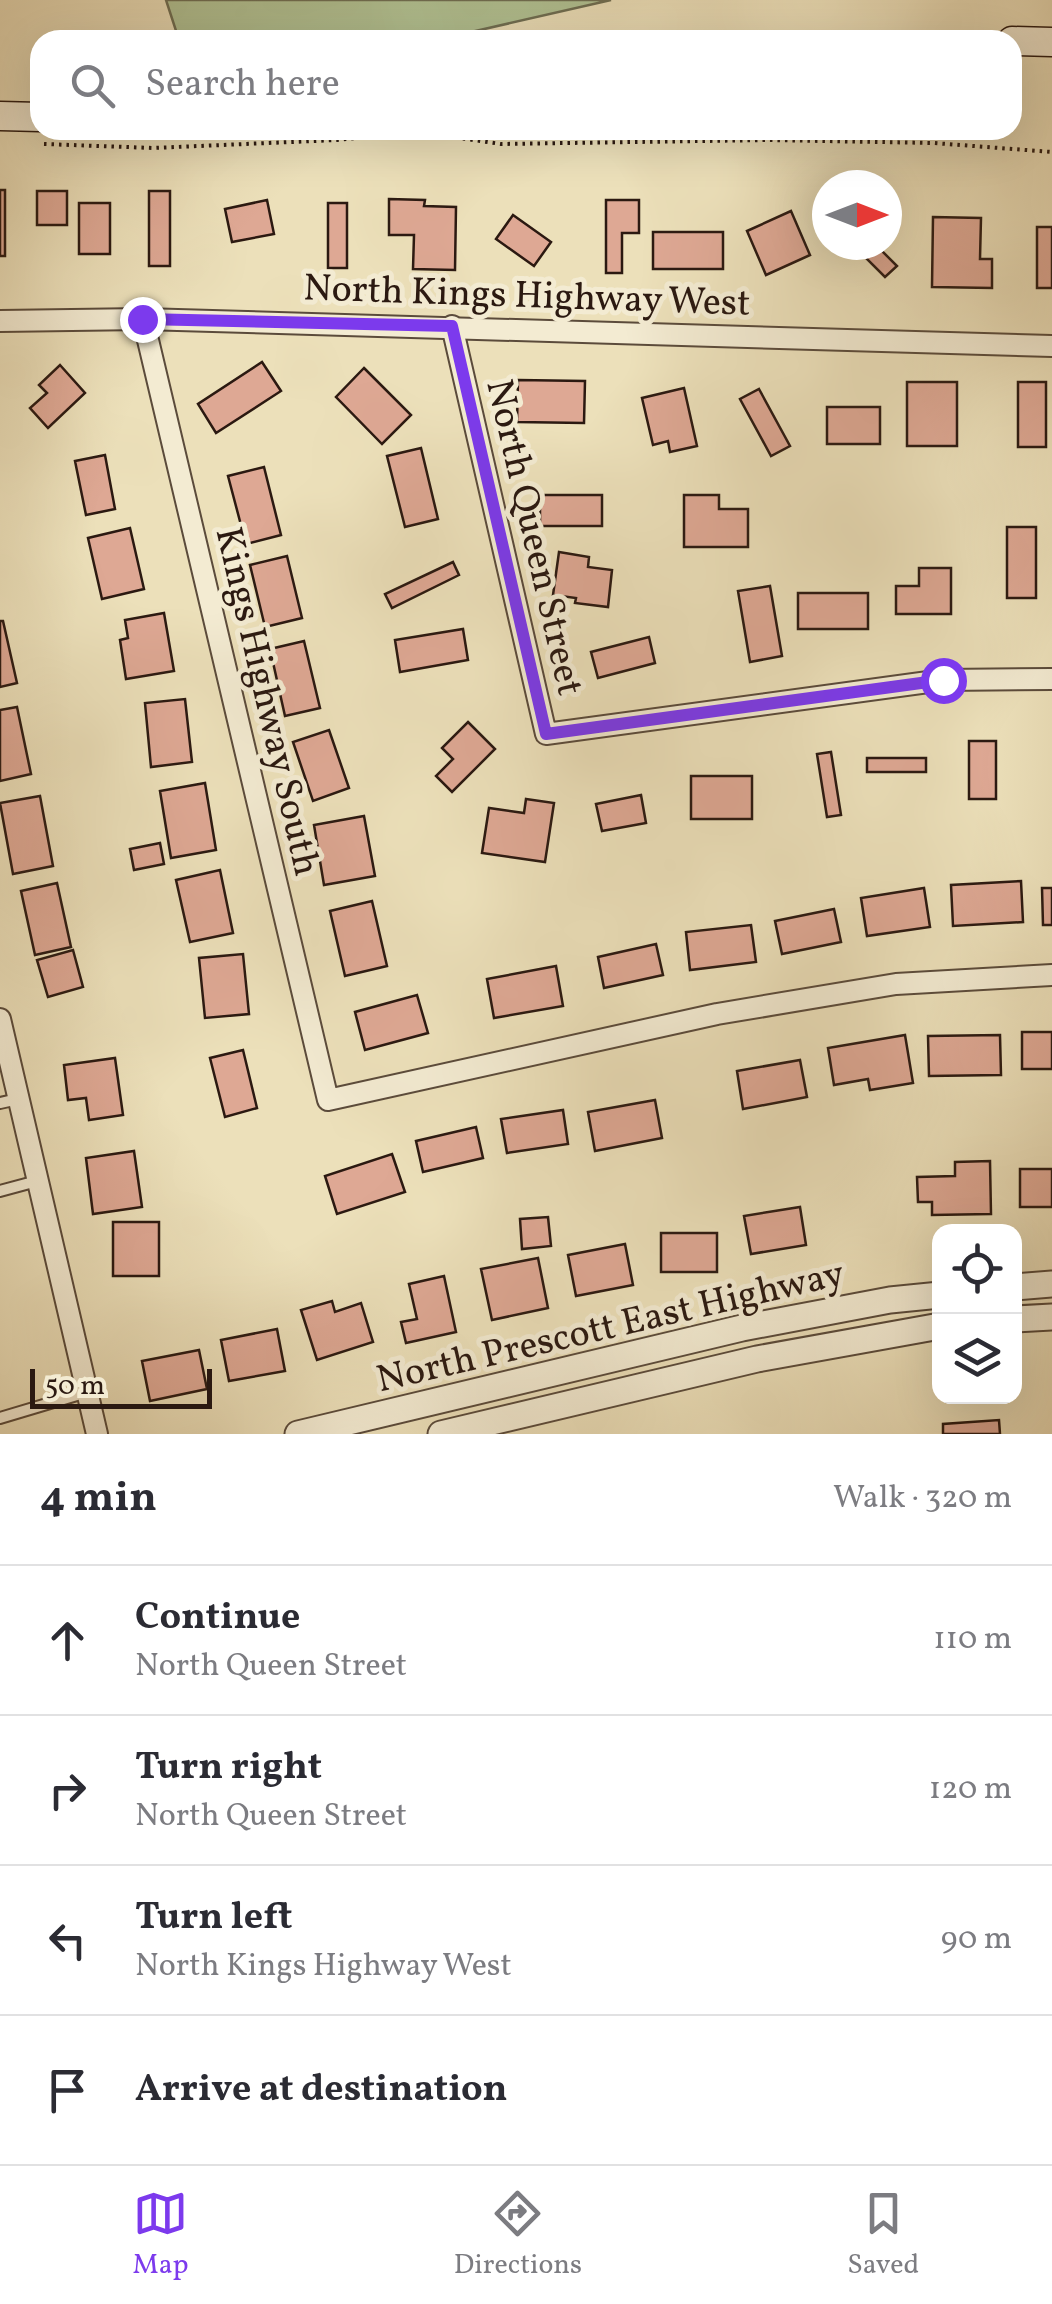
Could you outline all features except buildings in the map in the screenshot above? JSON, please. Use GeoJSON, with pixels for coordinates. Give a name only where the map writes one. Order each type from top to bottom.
{"type":"FeatureCollection","features":[{"type":"Feature","properties":{"kind":"main road"},"geometry":{"type":"LineString","coordinates":[[1022,41],[1052,42]]}},
{"type":"Feature","properties":{"kind":"main road"},"geometry":{"type":"LineString","coordinates":[[0,116],[30,126]]}},
{"type":"Feature","properties":{"kind":"street","name":"North Kings Highway West"},"geometry":{"type":"LineString","coordinates":[[0,321],[142,319],[452,326],[1052,346]]}},
{"type":"Feature","properties":{"kind":"street","name":"Kings Highway South"},"geometry":{"type":"LineString","coordinates":[[142,319],[328,1100],[717,1014],[896,984],[1052,975]]}},
{"type":"Feature","properties":{"kind":"street","name":"North Queen Street"},"geometry":{"type":"LineString","coordinates":[[452,326],[546,734],[943,680],[1052,679]]}},
{"type":"Feature","properties":{"kind":"street"},"geometry":{"type":"LineString","coordinates":[[0,1020],[9,1101],[38,1181],[96,1434]]}},
{"type":"Feature","properties":{"kind":"street"},"geometry":{"type":"LineString","coordinates":[[1022,1287],[1052,1284]]}},
{"type":"Feature","properties":{"kind":"street","name":"North Prescott East Highway"},"geometry":{"type":"LineString","coordinates":[[298,1434],[706,1338],[890,1300],[932,1296]]}},
{"type":"Feature","properties":{"kind":"street"},"geometry":{"type":"LineString","coordinates":[[1022,1319],[1052,1317]]}},
{"type":"Feature","properties":{"kind":"street","name":"North Prescott East Highway"},"geometry":{"type":"LineString","coordinates":[[441,1434],[714,1369],[932,1327]]}},
{"type":"Feature","properties":{"kind":"street"},"geometry":{"type":"LineString","coordinates":[[706,1338],[714,1369]]}},
{"type":"Feature","properties":{"kind":"lane"},"geometry":{"type":"LineString","coordinates":[[0,1191],[38,1181]]}},
{"type":"Feature","properties":{"kind":"lane"},"geometry":{"type":"LineString","coordinates":[[0,1418],[86,1392]]}},
{"type":"Feature","properties":{"kind":"path"},"geometry":{"type":"LineString","coordinates":[[104,140],[153,148],[338,140]]}},
{"type":"Feature","properties":{"kind":"path"},"geometry":{"type":"LineString","coordinates":[[473,140],[501,144],[770,140],[934,143],[1052,152]]}},
{"type":"Feature","properties":{"kind":"green space"},"geometry":{"type":"Polygon","coordinates":[[[166,0],[611,0],[480,30],[176,30],[166,0]]]}},
{"type":"Feature","properties":{"kind":"route"},"geometry":{"type":"LineString","coordinates":[[142,319],[452,326],[546,734],[943,680]]}}]}
